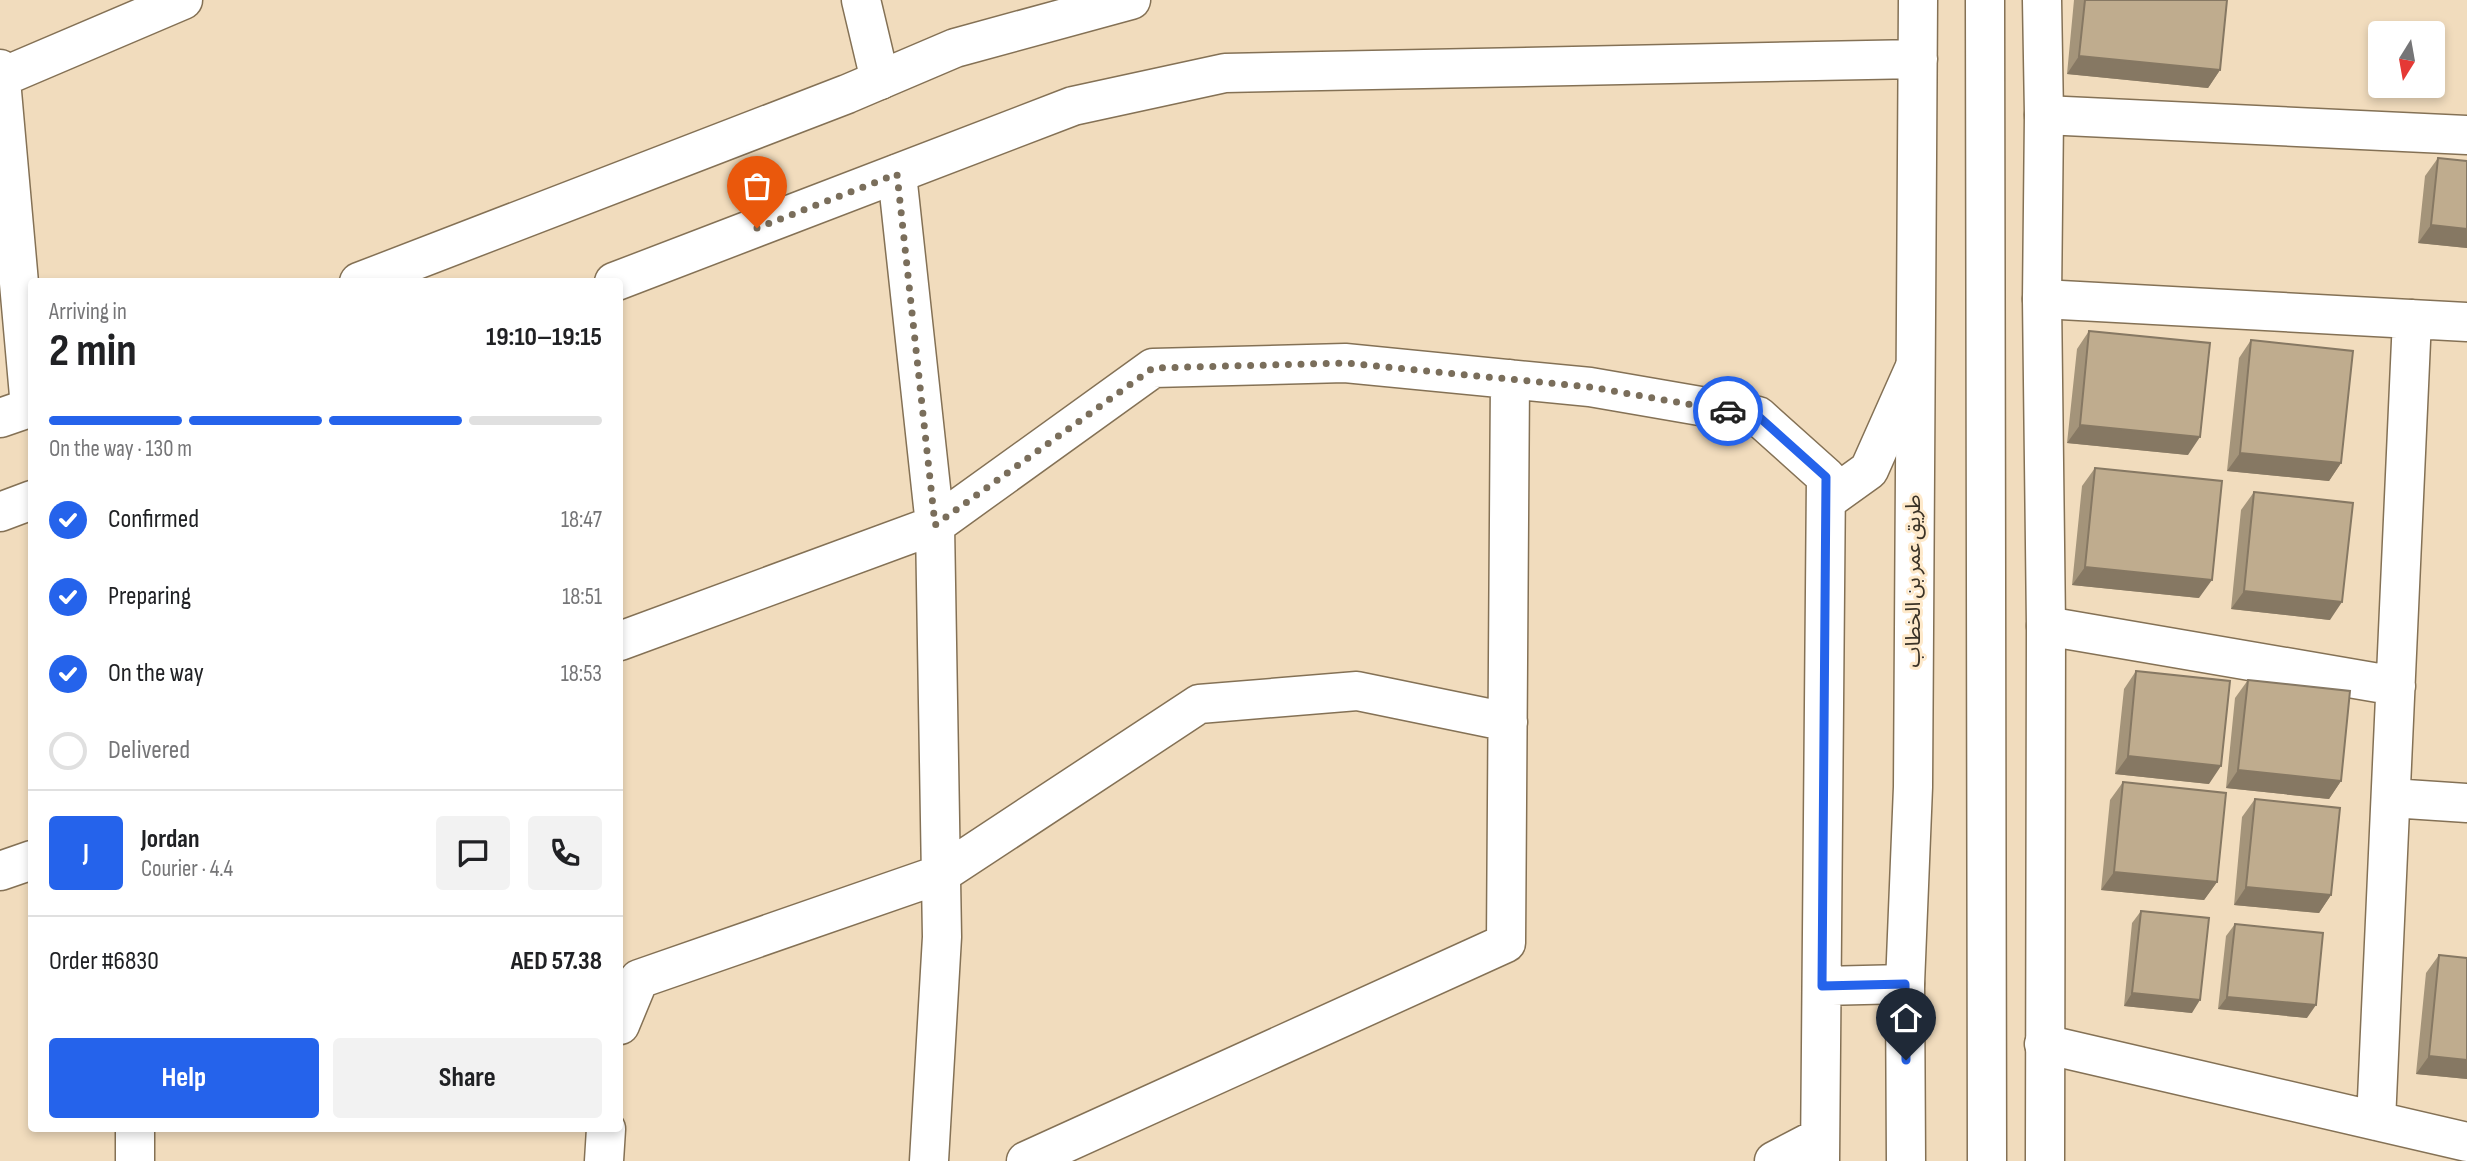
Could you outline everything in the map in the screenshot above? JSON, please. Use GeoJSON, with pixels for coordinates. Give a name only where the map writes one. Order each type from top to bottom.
{"type":"FeatureCollection","features":[{"type":"Feature","properties":{"kind":"street"},"geometry":{"type":"LineString","coordinates":[[0,77],[183,0]]}},
{"type":"Feature","properties":{"kind":"street"},"geometry":{"type":"LineString","coordinates":[[861,0],[880,80]]}},
{"type":"Feature","properties":{"kind":"street"},"geometry":{"type":"LineString","coordinates":[[369,278],[880,80],[955,48],[1131,0]]}},
{"type":"Feature","properties":{"kind":"street","name":"طريق عمر بن الخطاب"},"geometry":{"type":"LineString","coordinates":[[1906,1161],[1905,984],[1913,787],[1918,0]]}},
{"type":"Feature","properties":{"kind":"street"},"geometry":{"type":"LineString","coordinates":[[1985,0],[1987,1161]]}},
{"type":"Feature","properties":{"kind":"street"},"geometry":{"type":"LineString","coordinates":[[2042,0],[2046,626],[2045,1161]]}},
{"type":"Feature","properties":{"kind":"street"},"geometry":{"type":"LineString","coordinates":[[623,279],[1073,106],[1225,73],[1918,59]]}},
{"type":"Feature","properties":{"kind":"street"},"geometry":{"type":"LineString","coordinates":[[0,69],[21,411]]}},
{"type":"Feature","properties":{"kind":"street"},"geometry":{"type":"LineString","coordinates":[[2044,115],[2467,135]]}},
{"type":"Feature","properties":{"kind":"street"},"geometry":{"type":"LineString","coordinates":[[897,174],[935,525],[942,937],[929,1161]]}},
{"type":"Feature","properties":{"kind":"street"},"geometry":{"type":"LineString","coordinates":[[2042,299],[2467,322]]}},
{"type":"Feature","properties":{"kind":"street"},"geometry":{"type":"LineString","coordinates":[[2376,1121],[2412,319]]}},
{"type":"Feature","properties":{"kind":"street"},"geometry":{"type":"LineString","coordinates":[[623,640],[935,525],[1153,368],[1345,363],[1590,387],[1758,416],[1826,477],[1820,1149],[1774,1161]]}},
{"type":"Feature","properties":{"kind":"street"},"geometry":{"type":"LineString","coordinates":[[1826,500],[1869,470],[1914,369]]}},
{"type":"Feature","properties":{"kind":"street"},"geometry":{"type":"LineString","coordinates":[[1026,1161],[1506,943],[1510,379]]}},
{"type":"Feature","properties":{"kind":"street"},"geometry":{"type":"LineString","coordinates":[[0,512],[28,502]]}},
{"type":"Feature","properties":{"kind":"street"},"geometry":{"type":"LineString","coordinates":[[2046,626],[2396,686]]}},
{"type":"Feature","properties":{"kind":"street"},"geometry":{"type":"LineString","coordinates":[[623,1018],[639,979],[941,874],[1199,704],[1357,691],[1508,722]]}},
{"type":"Feature","properties":{"kind":"street"},"geometry":{"type":"LineString","coordinates":[[2391,798],[2467,803]]}},
{"type":"Feature","properties":{"kind":"street"},"geometry":{"type":"LineString","coordinates":[[0,871],[28,861]]}},
{"type":"Feature","properties":{"kind":"street"},"geometry":{"type":"LineString","coordinates":[[1822,986],[1905,984]]}},
{"type":"Feature","properties":{"kind":"street"},"geometry":{"type":"LineString","coordinates":[[2045,1044],[2467,1142]]}},
{"type":"Feature","properties":{"kind":"street"},"geometry":{"type":"LineString","coordinates":[[135,1132],[135,1161]]}},
{"type":"Feature","properties":{"kind":"street"},"geometry":{"type":"LineString","coordinates":[[604,1161],[607,1132]]}},
{"type":"Feature","properties":{"kind":"building"},"geometry":{"type":"Polygon","coordinates":[[[2085,0],[2227,0],[2220,70],[2079,56],[2085,0]]]}},
{"type":"Feature","properties":{"kind":"building"},"geometry":{"type":"Polygon","coordinates":[[[2438,158],[2467,161],[2467,229],[2431,225],[2438,158]]]}},
{"type":"Feature","properties":{"kind":"building"},"geometry":{"type":"Polygon","coordinates":[[[2089,331],[2210,343],[2200,437],[2080,425],[2089,331]]]}},
{"type":"Feature","properties":{"kind":"building"},"geometry":{"type":"Polygon","coordinates":[[[2251,340],[2353,351],[2341,463],[2240,453],[2251,340]]]}},
{"type":"Feature","properties":{"kind":"building"},"geometry":{"type":"Polygon","coordinates":[[[2095,468],[2222,481],[2212,580],[2085,567],[2095,468]]]}},
{"type":"Feature","properties":{"kind":"building"},"geometry":{"type":"Polygon","coordinates":[[[2254,492],[2353,503],[2342,602],[2244,591],[2254,492]]]}},
{"type":"Feature","properties":{"kind":"building"},"geometry":{"type":"Polygon","coordinates":[[[2136,671],[2230,681],[2221,766],[2128,756],[2136,671]]]}},
{"type":"Feature","properties":{"kind":"building"},"geometry":{"type":"Polygon","coordinates":[[[2248,680],[2350,691],[2341,781],[2238,770],[2248,680]]]}},
{"type":"Feature","properties":{"kind":"building"},"geometry":{"type":"Polygon","coordinates":[[[2123,782],[2226,793],[2217,882],[2114,872],[2123,782]]]}},
{"type":"Feature","properties":{"kind":"building"},"geometry":{"type":"Polygon","coordinates":[[[2255,799],[2340,808],[2331,895],[2246,887],[2255,799]]]}},
{"type":"Feature","properties":{"kind":"building"},"geometry":{"type":"Polygon","coordinates":[[[2141,911],[2209,918],[2200,1000],[2132,993],[2141,911]]]}},
{"type":"Feature","properties":{"kind":"building"},"geometry":{"type":"Polygon","coordinates":[[[2235,924],[2323,933],[2316,1005],[2227,997],[2235,924]]]}},
{"type":"Feature","properties":{"kind":"building"},"geometry":{"type":"Polygon","coordinates":[[[2439,955],[2467,958],[2467,1060],[2429,1056],[2439,955]]]}},
{"type":"Feature","properties":{"kind":"way so far"},"geometry":{"type":"LineString","coordinates":[[757,228],[897,174],[935,525],[1153,368],[1345,363],[1590,387],[1728,411]]}},
{"type":"Feature","properties":{"kind":"route"},"geometry":{"type":"LineString","coordinates":[[1728,411],[1758,416],[1826,477],[1822,986],[1905,984],[1906,1060]]}}]}
